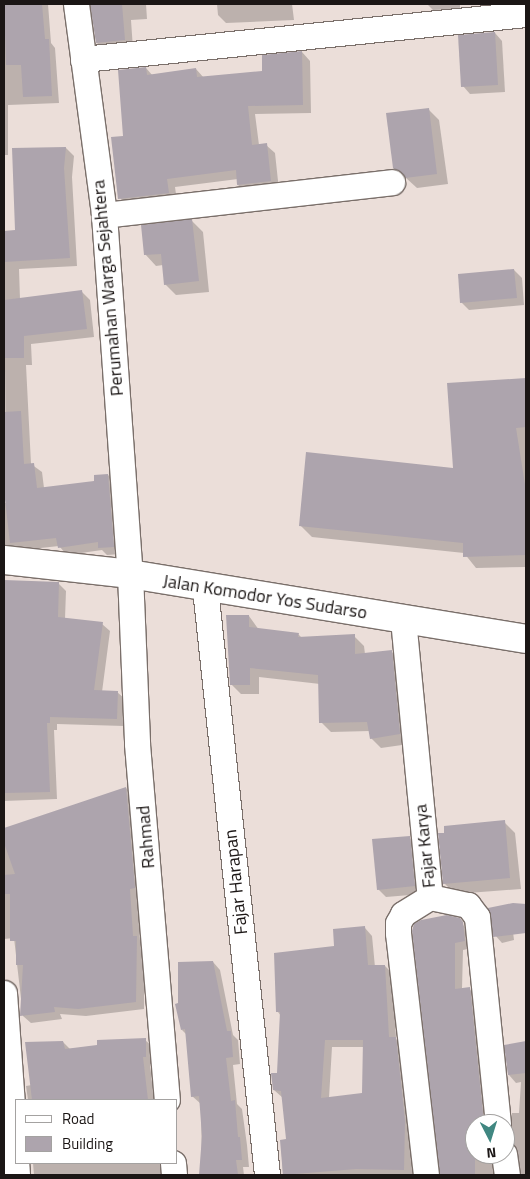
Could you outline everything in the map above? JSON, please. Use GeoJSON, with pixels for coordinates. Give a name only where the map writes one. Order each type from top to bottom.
{"type":"FeatureCollection","features":[{"type":"Feature","properties":{"kind":"street","name":"Perumahan Warga Sejahtera"},"geometry":{"type":"LineString","coordinates":[[76,4],[104,215],[130,574]]}},
{"type":"Feature","properties":{"kind":"street"},"geometry":{"type":"LineString","coordinates":[[83,59],[526,14]]}},
{"type":"Feature","properties":{"kind":"street"},"geometry":{"type":"LineString","coordinates":[[104,215],[392,182]]}},
{"type":"Feature","properties":{"kind":"street","name":"Jalan Komodor Yos Sudarso"},"geometry":{"type":"LineString","coordinates":[[4,560],[130,574],[205,588],[526,639]]}},
{"type":"Feature","properties":{"kind":"street","name":"Rahmad"},"geometry":{"type":"LineString","coordinates":[[130,574],[137,744],[168,1099]]}},
{"type":"Feature","properties":{"kind":"street","name":"Fajar Harapan"},"geometry":{"type":"LineString","coordinates":[[205,588],[267,1175]]}},
{"type":"Feature","properties":{"kind":"street","name":"Fajar Karya"},"geometry":{"type":"LineString","coordinates":[[403,619],[430,897],[404,914],[398,923],[426,1175]]}},
{"type":"Feature","properties":{"kind":"street"},"geometry":{"type":"LineString","coordinates":[[430,897],[468,905],[477,917],[497,1114]]}},
{"type":"Feature","properties":{"kind":"street"},"geometry":{"type":"LineString","coordinates":[[4,993],[15,1147]]}},
{"type":"Feature","properties":{"kind":"building"},"geometry":{"type":"Polygon","coordinates":[[[4,4],[42,4],[45,39],[49,39],[52,96],[23,97],[21,65],[6,65],[4,4]]]}},
{"type":"Feature","properties":{"kind":"building"},"geometry":{"type":"Polygon","coordinates":[[[90,4],[122,4],[125,40],[96,43],[90,4]]]}},
{"type":"Feature","properties":{"kind":"building"},"geometry":{"type":"Polygon","coordinates":[[[495,32],[498,85],[461,87],[458,35],[495,32]]]}},
{"type":"Feature","properties":{"kind":"building"},"geometry":{"type":"Polygon","coordinates":[[[302,51],[303,105],[248,106],[252,145],[267,143],[271,181],[237,185],[236,170],[167,179],[169,193],[118,199],[111,137],[123,136],[118,70],[146,67],[147,75],[196,68],[197,77],[262,71],[262,55],[302,51]]]}},
{"type":"Feature","properties":{"kind":"building"},"geometry":{"type":"Polygon","coordinates":[[[429,108],[437,174],[405,178],[393,168],[386,113],[429,108]]]}},
{"type":"Feature","properties":{"kind":"building"},"geometry":{"type":"Polygon","coordinates":[[[66,147],[64,168],[70,258],[4,262],[4,231],[15,230],[12,148],[66,147]]]}},
{"type":"Feature","properties":{"kind":"building"},"geometry":{"type":"Polygon","coordinates":[[[192,219],[199,281],[164,285],[161,254],[144,255],[141,225],[192,219]]]}},
{"type":"Feature","properties":{"kind":"building"},"geometry":{"type":"Polygon","coordinates":[[[514,269],[517,298],[460,303],[458,274],[514,269]]]}},
{"type":"Feature","properties":{"kind":"building"},"geometry":{"type":"Polygon","coordinates":[[[82,290],[87,329],[24,336],[24,358],[4,358],[4,300],[82,290]]]}},
{"type":"Feature","properties":{"kind":"building"},"geometry":{"type":"Polygon","coordinates":[[[526,378],[526,427],[516,428],[526,491],[526,555],[463,557],[463,543],[299,526],[306,452],[453,468],[447,383],[526,378]]]}},
{"type":"Feature","properties":{"kind":"building"},"geometry":{"type":"Polygon","coordinates":[[[21,411],[24,464],[34,463],[37,488],[94,481],[94,475],[108,474],[114,547],[98,548],[98,542],[58,548],[56,538],[10,543],[4,491],[4,412],[21,411]]]}},
{"type":"Feature","properties":{"kind":"building"},"geometry":{"type":"Polygon","coordinates":[[[4,580],[59,582],[58,617],[103,622],[94,690],[118,691],[117,719],[50,717],[50,723],[47,723],[50,792],[4,793],[4,580]]]}},
{"type":"Feature","properties":{"kind":"building"},"geometry":{"type":"Polygon","coordinates":[[[226,615],[249,615],[249,627],[299,633],[298,637],[355,634],[355,654],[392,650],[400,734],[370,739],[367,722],[319,723],[318,675],[250,668],[250,685],[230,685],[226,615]]]}},
{"type":"Feature","properties":{"kind":"building"},"geometry":{"type":"Polygon","coordinates":[[[126,787],[135,888],[130,889],[133,936],[137,936],[136,1002],[78,1009],[54,1007],[55,1012],[20,1016],[23,965],[16,965],[16,941],[10,941],[10,894],[5,894],[4,875],[15,874],[4,843],[4,828],[126,787]]]}},
{"type":"Feature","properties":{"kind":"building"},"geometry":{"type":"Polygon","coordinates":[[[505,820],[510,878],[443,884],[438,833],[444,833],[444,826],[505,820]]]}},
{"type":"Feature","properties":{"kind":"building"},"geometry":{"type":"Polygon","coordinates":[[[410,836],[415,886],[377,890],[372,839],[410,836]]]}},
{"type":"Feature","properties":{"kind":"building"},"geometry":{"type":"Polygon","coordinates":[[[513,903],[526,904],[526,933],[493,937],[488,908],[513,903]]]}},
{"type":"Feature","properties":{"kind":"building"},"geometry":{"type":"Polygon","coordinates":[[[447,915],[460,918],[463,922],[465,941],[455,943],[455,989],[470,987],[483,1114],[465,1114],[465,1164],[475,1164],[475,1175],[440,1175],[412,931],[414,924],[421,920],[447,915]]]}},
{"type":"Feature","properties":{"kind":"building"},"geometry":{"type":"Polygon","coordinates":[[[365,926],[368,965],[385,965],[389,1037],[396,1037],[405,1121],[404,1170],[356,1169],[283,1175],[280,1140],[286,1139],[281,1091],[273,1090],[271,1073],[277,1073],[280,1012],[276,1012],[274,953],[334,946],[333,929],[365,926]],[[325,1040],[321,1098],[362,1093],[363,1040],[325,1040]]]}},
{"type":"Feature","properties":{"kind":"building"},"geometry":{"type":"Polygon","coordinates":[[[213,961],[227,1031],[231,1031],[233,1057],[226,1058],[231,1101],[235,1100],[238,1137],[240,1137],[242,1160],[236,1160],[238,1175],[199,1175],[202,1136],[199,1096],[191,1097],[185,1029],[181,1030],[175,1004],[178,1003],[178,962],[213,961]]]}},
{"type":"Feature","properties":{"kind":"building"},"geometry":{"type":"Polygon","coordinates":[[[146,1038],[146,1057],[143,1057],[148,1099],[32,1099],[25,1042],[63,1041],[65,1049],[97,1045],[97,1040],[146,1038]]]}},
{"type":"Feature","properties":{"kind":"building"},"geometry":{"type":"Polygon","coordinates":[[[526,1041],[526,1073],[508,1075],[504,1045],[526,1041]]]}}]}
